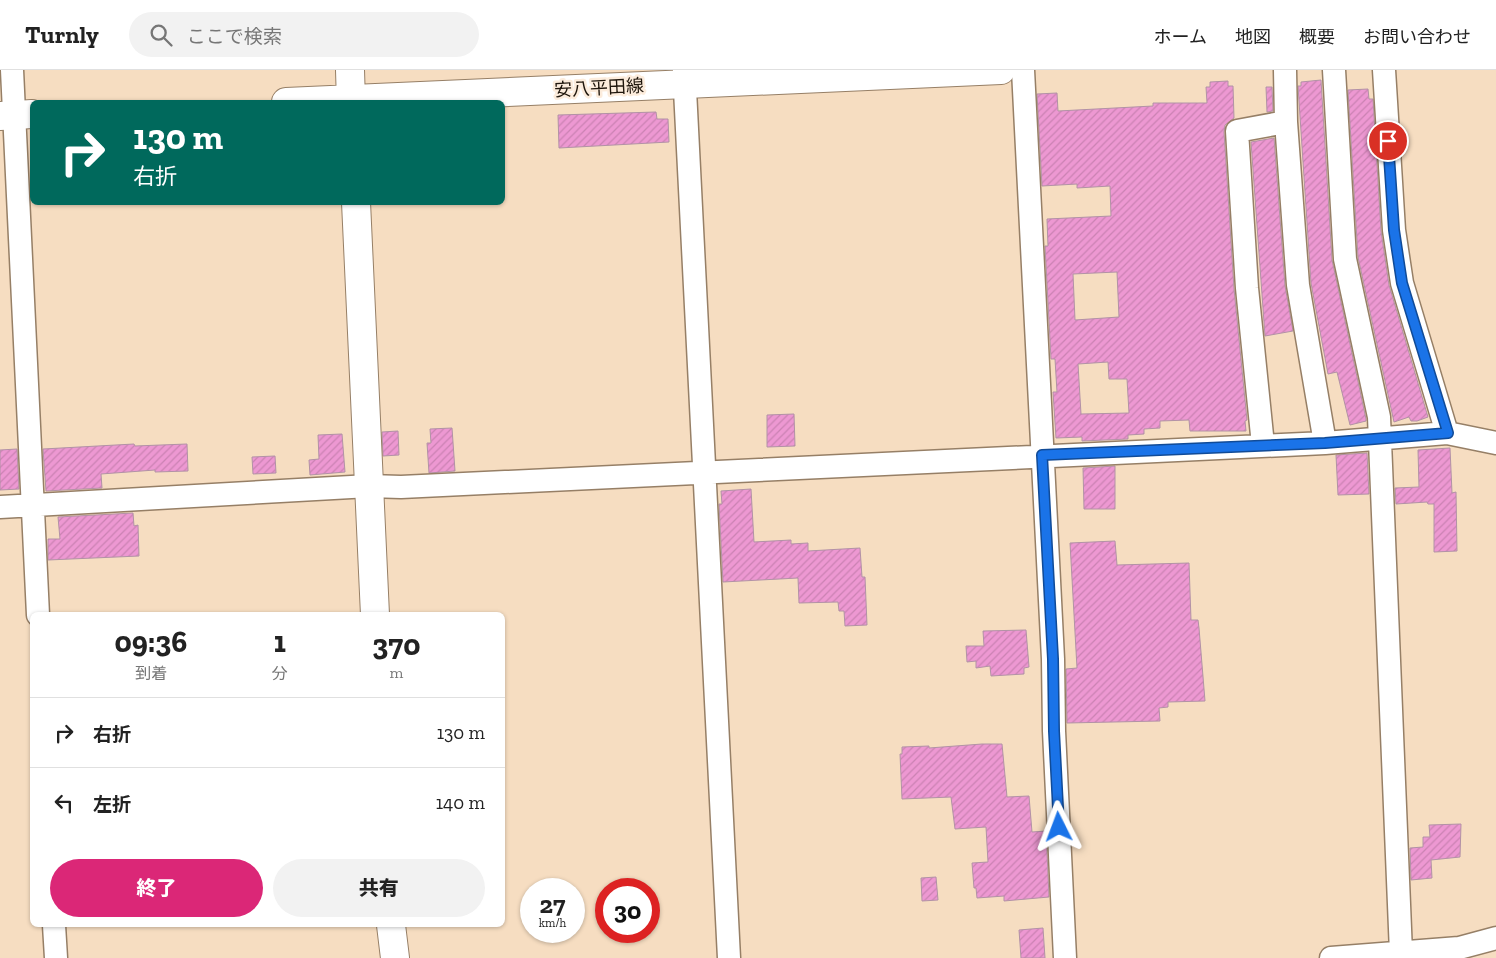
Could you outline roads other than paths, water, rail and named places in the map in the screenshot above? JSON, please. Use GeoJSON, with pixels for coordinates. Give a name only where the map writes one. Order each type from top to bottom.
{"type":"FeatureCollection","features":[{"type":"Feature","properties":{"kind":"main road"},"geometry":{"type":"LineString","coordinates":[[350,70],[351,100]]}},
{"type":"Feature","properties":{"kind":"main road","name":"安八平田線"},"geometry":{"type":"LineString","coordinates":[[365,100],[685,77],[1002,70]]}},
{"type":"Feature","properties":{"kind":"main road"},"geometry":{"type":"LineString","coordinates":[[356,205],[375,612]]}},
{"type":"Feature","properties":{"kind":"main road"},"geometry":{"type":"LineString","coordinates":[[391,927],[395,958]]}},
{"type":"Feature","properties":{"kind":"street"},"geometry":{"type":"LineString","coordinates":[[12,70],[16,115],[38,612]]}},
{"type":"Feature","properties":{"kind":"street"},"geometry":{"type":"LineString","coordinates":[[1024,70],[1053,659],[1054,731],[1065,958]]}},
{"type":"Feature","properties":{"kind":"street"},"geometry":{"type":"LineString","coordinates":[[1285,70],[1286,122],[1298,285],[1325,443]]}},
{"type":"Feature","properties":{"kind":"street"},"geometry":{"type":"LineString","coordinates":[[1334,70],[1345,259],[1379,417],[1393,717],[1395,825],[1401,953]]}},
{"type":"Feature","properties":{"kind":"street"},"geometry":{"type":"LineString","coordinates":[[1384,70],[1394,230],[1402,283],[1448,433]]}},
{"type":"Feature","properties":{"kind":"street"},"geometry":{"type":"LineString","coordinates":[[685,77],[729,958]]}},
{"type":"Feature","properties":{"kind":"street"},"geometry":{"type":"LineString","coordinates":[[1263,444],[1247,288],[1237,130],[1286,122]]}},
{"type":"Feature","properties":{"kind":"street"},"geometry":{"type":"LineString","coordinates":[[0,507],[369,486],[401,487],[1263,444],[1325,443],[1448,433],[1496,443]]}},
{"type":"Feature","properties":{"kind":"street"},"geometry":{"type":"LineString","coordinates":[[54,927],[56,958]]}},
{"type":"Feature","properties":{"kind":"street"},"geometry":{"type":"LineString","coordinates":[[1331,958],[1459,948],[1496,938]]}}]}
